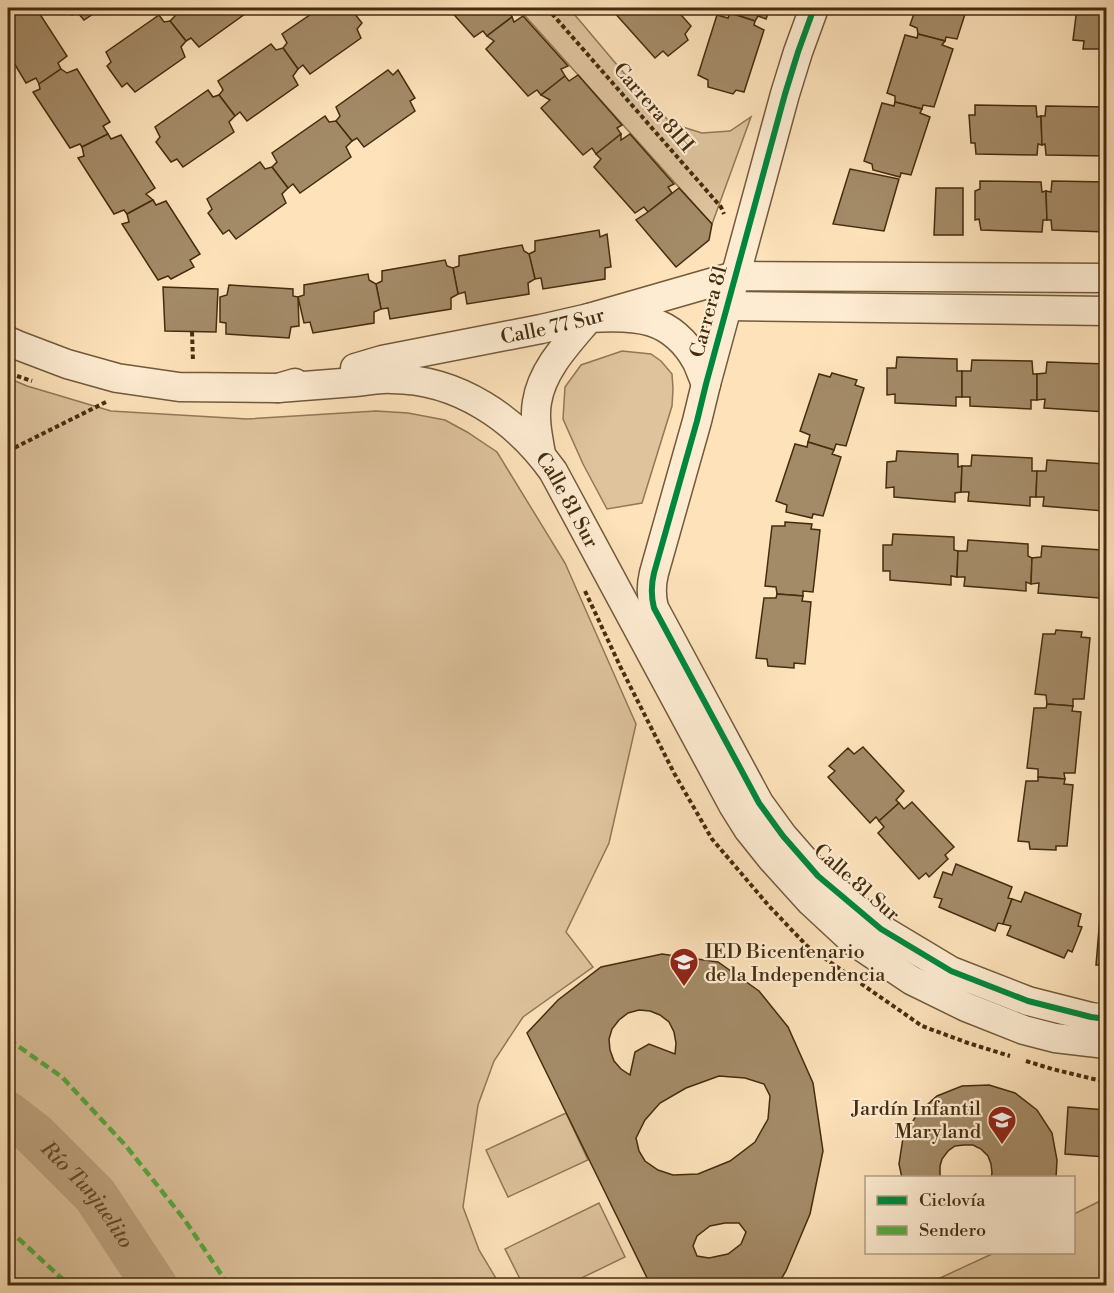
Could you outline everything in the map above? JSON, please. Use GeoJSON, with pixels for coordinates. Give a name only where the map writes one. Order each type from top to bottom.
{"type":"FeatureCollection","features":[{"type":"Feature","properties":{"kind":"street","name":"Carrera 81"},"geometry":{"type":"LineString","coordinates":[[662,625],[654,608],[651,595],[652,582],[785,94],[814,8]]}},
{"type":"Feature","properties":{"kind":"street","name":"Calle 77 Sur"},"geometry":{"type":"LineString","coordinates":[[8,341],[67,364],[117,378],[179,387],[278,388],[382,360],[588,318],[735,276],[1107,278]]}},
{"type":"Feature","properties":{"kind":"street"},"geometry":{"type":"LineString","coordinates":[[727,306],[1107,311]]}},
{"type":"Feature","properties":{"kind":"street"},"geometry":{"type":"LineString","coordinates":[[541,454],[536,424],[537,402],[543,381],[588,318],[618,316],[640,318],[658,324],[685,345],[706,384]]}},
{"type":"Feature","properties":{"kind":"street","name":"Calle 81 Sur"},"geometry":{"type":"LineString","coordinates":[[278,388],[392,378],[417,381],[468,397],[490,409],[510,424],[541,454],[553,471],[733,806],[772,860],[811,902],[853,941],[911,980],[938,994],[1024,1030],[1055,1038],[1107,1044]]}},
{"type":"Feature","properties":{"kind":"street","name":"Calle 81 Sur"},"geometry":{"type":"LineString","coordinates":[[662,625],[759,803],[783,836],[818,876],[881,928],[951,971],[1028,1001],[1107,1019]]}},
{"type":"Feature","properties":{"kind":"path"},"geometry":{"type":"LineString","coordinates":[[8,373],[37,383]]}},
{"type":"Feature","properties":{"kind":"path"},"geometry":{"type":"LineString","coordinates":[[8,452],[108,401],[98,398]]}},
{"type":"Feature","properties":{"kind":"path"},"geometry":{"type":"LineString","coordinates":[[581,584],[674,773],[712,839],[768,906],[807,946],[922,1026],[1012,1056]]}},
{"type":"Feature","properties":{"kind":"path"},"geometry":{"type":"LineString","coordinates":[[1023,1060],[1107,1082]]}},
{"type":"Feature","properties":{"kind":"shaded area"},"geometry":{"type":"Polygon","coordinates":[[[518,8],[569,8],[650,104],[673,124],[702,133],[730,131],[751,117],[712,224],[518,8]]]}},
{"type":"Feature","properties":{"kind":"shaded area"},"geometry":{"type":"Polygon","coordinates":[[[622,351],[651,354],[661,361],[672,374],[672,406],[642,503],[607,509],[563,419],[565,387],[581,365],[622,351]]]}},
{"type":"Feature","properties":{"kind":"shaded area"},"geometry":{"type":"Polygon","coordinates":[[[8,378],[27,386],[111,411],[247,419],[376,411],[408,413],[445,420],[497,452],[565,563],[636,724],[609,843],[566,932],[593,967],[523,1017],[494,1061],[478,1105],[463,1207],[479,1250],[500,1285],[8,1285],[8,378]]]}},
{"type":"Feature","properties":{"kind":"shaded area"},"geometry":{"type":"Polygon","coordinates":[[[566,1113],[588,1160],[508,1197],[486,1150],[566,1113]]]}},
{"type":"Feature","properties":{"kind":"shaded area"},"geometry":{"type":"Polygon","coordinates":[[[1106,1198],[1106,1280],[1097,1285],[925,1285],[992,1254],[1075,1254],[1075,1214],[1106,1198]]]}},
{"type":"Feature","properties":{"kind":"shaded area"},"geometry":{"type":"Polygon","coordinates":[[[599,1203],[625,1257],[567,1285],[523,1285],[505,1249],[599,1203]]]}},
{"type":"Feature","properties":{"kind":"building"},"geometry":{"type":"Polygon","coordinates":[[[36,8],[67,56],[58,63],[61,69],[39,84],[36,78],[26,83],[8,53],[8,9],[36,8]]]}},
{"type":"Feature","properties":{"kind":"building"},"geometry":{"type":"Polygon","coordinates":[[[66,8],[102,8],[84,20],[77,12],[72,15],[66,8]]]}},
{"type":"Feature","properties":{"kind":"building"},"geometry":{"type":"Polygon","coordinates":[[[170,8],[247,8],[249,11],[199,47],[191,38],[186,41],[170,21],[175,16],[170,8]]]}},
{"type":"Feature","properties":{"kind":"building"},"geometry":{"type":"Polygon","coordinates":[[[320,8],[350,8],[362,23],[357,29],[361,38],[310,74],[303,65],[298,69],[283,48],[287,43],[282,34],[320,8]]]}},
{"type":"Feature","properties":{"kind":"building"},"geometry":{"type":"Polygon","coordinates":[[[448,8],[513,8],[508,10],[512,17],[487,36],[483,31],[474,37],[448,8]]]}},
{"type":"Feature","properties":{"kind":"building"},"geometry":{"type":"Polygon","coordinates":[[[616,8],[675,8],[691,26],[685,34],[688,40],[668,56],[663,51],[655,58],[613,11],[616,8]]]}},
{"type":"Feature","properties":{"kind":"building"},"geometry":{"type":"Polygon","coordinates":[[[730,8],[770,8],[766,19],[758,16],[755,21],[730,13],[730,8]]]}},
{"type":"Feature","properties":{"kind":"building"},"geometry":{"type":"Polygon","coordinates":[[[916,8],[967,8],[957,39],[946,37],[945,41],[918,34],[917,28],[910,25],[916,8]]]}},
{"type":"Feature","properties":{"kind":"building"},"geometry":{"type":"Polygon","coordinates":[[[1077,8],[1106,8],[1106,49],[1083,49],[1084,41],[1073,40],[1077,8]]]}},
{"type":"Feature","properties":{"kind":"building"},"geometry":{"type":"Polygon","coordinates":[[[730,13],[755,21],[754,25],[764,30],[744,92],[736,90],[733,94],[708,87],[708,80],[698,75],[717,15],[728,18],[730,13]]]}},
{"type":"Feature","properties":{"kind":"building"},"geometry":{"type":"Polygon","coordinates":[[[159,15],[164,22],[170,21],[186,41],[181,47],[185,57],[135,92],[127,83],[122,87],[107,66],[111,62],[106,52],[159,15]]]}},
{"type":"Feature","properties":{"kind":"building"},"geometry":{"type":"Polygon","coordinates":[[[523,16],[568,66],[561,69],[565,76],[541,95],[537,90],[528,96],[486,49],[494,41],[487,36],[512,17],[514,22],[523,16]]]}},
{"type":"Feature","properties":{"kind":"building"},"geometry":{"type":"Polygon","coordinates":[[[918,34],[945,41],[942,45],[953,49],[934,107],[923,105],[922,109],[895,102],[895,96],[887,93],[905,35],[917,38],[918,34]]]}},
{"type":"Feature","properties":{"kind":"building"},"geometry":{"type":"Polygon","coordinates":[[[271,44],[276,50],[283,48],[298,69],[293,76],[298,85],[247,121],[240,112],[235,116],[219,95],[223,90],[218,81],[271,44]]]}},
{"type":"Feature","properties":{"kind":"building"},"geometry":{"type":"Polygon","coordinates":[[[61,69],[67,73],[77,69],[110,122],[103,126],[108,134],[82,147],[80,144],[70,148],[33,92],[40,89],[39,84],[61,69]]]}},
{"type":"Feature","properties":{"kind":"building"},"geometry":{"type":"Polygon","coordinates":[[[388,70],[393,75],[398,70],[415,98],[410,101],[415,111],[364,147],[357,138],[352,141],[336,121],[340,116],[336,107],[388,70]]]}},
{"type":"Feature","properties":{"kind":"building"},"geometry":{"type":"Polygon","coordinates":[[[578,75],[622,125],[617,128],[621,134],[596,154],[592,148],[583,155],[541,108],[550,100],[541,95],[565,76],[569,81],[578,75]]]}},
{"type":"Feature","properties":{"kind":"building"},"geometry":{"type":"Polygon","coordinates":[[[208,90],[213,97],[219,95],[235,116],[229,122],[234,132],[183,167],[177,159],[171,162],[156,142],[160,137],[155,127],[208,90]]]}},
{"type":"Feature","properties":{"kind":"building"},"geometry":{"type":"Polygon","coordinates":[[[895,102],[922,109],[920,113],[930,117],[911,175],[901,173],[900,177],[873,170],[872,164],[864,161],[882,103],[894,106],[895,102]]]}},
{"type":"Feature","properties":{"kind":"building"},"geometry":{"type":"Polygon","coordinates":[[[975,105],[1036,106],[1037,117],[1041,116],[1042,145],[1038,144],[1037,155],[976,154],[975,143],[971,143],[969,115],[975,115],[975,105]]]}},
{"type":"Feature","properties":{"kind":"building"},"geometry":{"type":"Polygon","coordinates":[[[1046,106],[1106,107],[1106,156],[1046,155],[1045,144],[1042,145],[1041,116],[1045,116],[1046,106]]]}},
{"type":"Feature","properties":{"kind":"building"},"geometry":{"type":"Polygon","coordinates":[[[325,116],[329,122],[336,121],[352,141],[346,147],[351,157],[300,193],[293,184],[288,188],[272,167],[277,162],[272,153],[325,116]]]}},
{"type":"Feature","properties":{"kind":"building"},"geometry":{"type":"Polygon","coordinates":[[[108,134],[111,139],[121,135],[155,188],[146,194],[153,200],[127,214],[124,210],[114,214],[78,158],[84,156],[82,147],[108,134]]]}},
{"type":"Feature","properties":{"kind":"building"},"geometry":{"type":"Polygon","coordinates":[[[621,134],[621,140],[630,134],[674,184],[668,187],[672,193],[648,212],[644,207],[635,213],[594,167],[601,159],[596,154],[621,134]]]}},
{"type":"Feature","properties":{"kind":"building"},"geometry":{"type":"Polygon","coordinates":[[[260,162],[265,169],[272,167],[288,188],[282,194],[286,203],[236,239],[229,230],[223,234],[208,213],[212,209],[207,199],[260,162]]]}},
{"type":"Feature","properties":{"kind":"building"},"geometry":{"type":"Polygon","coordinates":[[[850,169],[899,179],[884,231],[833,224],[850,169]]]}},
{"type":"Feature","properties":{"kind":"building"},"geometry":{"type":"Polygon","coordinates":[[[980,181],[1041,182],[1042,192],[1046,191],[1047,220],[1043,220],[1042,232],[981,230],[979,219],[975,220],[975,191],[980,189],[980,181]]]}},
{"type":"Feature","properties":{"kind":"building"},"geometry":{"type":"Polygon","coordinates":[[[1052,181],[1106,182],[1106,232],[1052,230],[1051,220],[1047,220],[1046,191],[1051,192],[1052,181]]]}},
{"type":"Feature","properties":{"kind":"building"},"geometry":{"type":"Polygon","coordinates":[[[679,188],[712,224],[709,240],[676,267],[636,220],[679,188]]]}},
{"type":"Feature","properties":{"kind":"building"},"geometry":{"type":"Polygon","coordinates":[[[936,188],[963,188],[963,235],[934,235],[936,188]]]}},
{"type":"Feature","properties":{"kind":"building"},"geometry":{"type":"Polygon","coordinates":[[[153,200],[156,205],[166,201],[200,254],[190,260],[194,267],[171,279],[168,276],[158,280],[122,224],[129,222],[127,214],[153,200]]]}},
{"type":"Feature","properties":{"kind":"building"},"geometry":{"type":"Polygon","coordinates":[[[599,230],[600,237],[607,234],[611,267],[605,268],[605,279],[543,289],[541,278],[535,279],[529,254],[535,251],[535,241],[599,230]]]}},
{"type":"Feature","properties":{"kind":"building"},"geometry":{"type":"Polygon","coordinates":[[[522,245],[524,251],[529,254],[535,279],[528,283],[529,294],[467,304],[465,292],[458,294],[453,268],[459,266],[459,256],[522,245]]]}},
{"type":"Feature","properties":{"kind":"building"},"geometry":{"type":"Polygon","coordinates":[[[445,260],[447,266],[453,268],[458,294],[451,298],[451,309],[390,319],[388,308],[381,309],[376,284],[382,281],[382,271],[445,260]]]}},
{"type":"Feature","properties":{"kind":"building"},"geometry":{"type":"Polygon","coordinates":[[[368,274],[369,280],[376,284],[381,309],[374,312],[374,323],[313,333],[310,322],[304,323],[298,297],[304,295],[304,285],[368,274]]]}},
{"type":"Feature","properties":{"kind":"building"},"geometry":{"type":"Polygon","coordinates":[[[229,285],[293,289],[293,296],[298,297],[299,326],[291,327],[289,338],[226,334],[226,323],[220,322],[220,297],[227,295],[229,285]]]}},
{"type":"Feature","properties":{"kind":"building"},"geometry":{"type":"Polygon","coordinates":[[[163,287],[218,289],[216,332],[165,331],[163,287]]]}},
{"type":"Feature","properties":{"kind":"building"},"geometry":{"type":"Polygon","coordinates":[[[897,357],[957,359],[957,371],[962,371],[962,397],[956,397],[956,406],[895,403],[895,394],[887,395],[887,368],[896,368],[897,357]]]}},
{"type":"Feature","properties":{"kind":"building"},"geometry":{"type":"Polygon","coordinates":[[[972,360],[1032,361],[1033,374],[1037,374],[1037,400],[1031,400],[1031,409],[970,406],[970,397],[962,397],[962,371],[971,371],[972,360]]]}},
{"type":"Feature","properties":{"kind":"building"},"geometry":{"type":"Polygon","coordinates":[[[1047,362],[1106,364],[1106,412],[1044,408],[1045,399],[1037,400],[1037,374],[1046,373],[1047,362]]]}},
{"type":"Feature","properties":{"kind":"building"},"geometry":{"type":"Polygon","coordinates":[[[832,373],[857,380],[855,385],[864,388],[846,446],[836,444],[834,450],[808,442],[810,435],[800,431],[819,374],[830,377],[832,373]]]}},
{"type":"Feature","properties":{"kind":"building"},"geometry":{"type":"Polygon","coordinates":[[[808,442],[834,450],[832,454],[841,457],[823,516],[813,514],[812,518],[786,512],[787,505],[776,501],[795,444],[807,447],[808,442]]]}},
{"type":"Feature","properties":{"kind":"building"},"geometry":{"type":"Polygon","coordinates":[[[897,451],[958,454],[958,467],[962,466],[961,492],[955,493],[955,502],[894,497],[894,487],[886,488],[887,462],[896,461],[897,451]]]}},
{"type":"Feature","properties":{"kind":"building"},"geometry":{"type":"Polygon","coordinates":[[[972,455],[1032,458],[1032,471],[1037,471],[1036,497],[1030,497],[1030,506],[968,501],[969,492],[961,492],[962,466],[971,466],[972,455]]]}},
{"type":"Feature","properties":{"kind":"building"},"geometry":{"type":"Polygon","coordinates":[[[1047,460],[1106,464],[1104,511],[1043,506],[1044,497],[1036,497],[1037,471],[1046,471],[1047,460]]]}},
{"type":"Feature","properties":{"kind":"building"},"geometry":{"type":"Polygon","coordinates":[[[785,522],[812,524],[811,529],[820,530],[813,592],[803,591],[803,596],[777,594],[776,587],[765,586],[772,526],[785,526],[785,522]]]}},
{"type":"Feature","properties":{"kind":"building"},"geometry":{"type":"Polygon","coordinates":[[[893,534],[954,537],[954,550],[958,551],[957,577],[951,576],[951,585],[890,580],[890,571],[883,571],[883,545],[892,545],[893,534]]]}},
{"type":"Feature","properties":{"kind":"building"},"geometry":{"type":"Polygon","coordinates":[[[968,540],[1028,544],[1028,556],[1032,558],[1031,584],[1026,582],[1026,591],[964,586],[965,577],[957,577],[958,551],[967,551],[968,540]]]}},
{"type":"Feature","properties":{"kind":"building"},"geometry":{"type":"Polygon","coordinates":[[[1042,546],[1102,550],[1102,563],[1106,563],[1105,589],[1100,589],[1099,598],[1038,593],[1039,583],[1031,584],[1032,558],[1041,557],[1042,546]]]}},
{"type":"Feature","properties":{"kind":"building"},"geometry":{"type":"Polygon","coordinates":[[[777,594],[803,596],[802,601],[811,602],[805,664],[794,663],[794,668],[768,666],[767,659],[756,658],[764,598],[776,598],[777,594]]]}},
{"type":"Feature","properties":{"kind":"building"},"geometry":{"type":"Polygon","coordinates":[[[1056,630],[1082,632],[1081,637],[1090,638],[1084,699],[1073,699],[1073,706],[1047,704],[1046,695],[1035,694],[1043,634],[1055,634],[1056,630]]]}},
{"type":"Feature","properties":{"kind":"building"},"geometry":{"type":"Polygon","coordinates":[[[1047,704],[1073,706],[1072,711],[1081,712],[1075,773],[1064,773],[1065,779],[1038,777],[1038,769],[1027,768],[1034,708],[1046,708],[1047,704]]]}},
{"type":"Feature","properties":{"kind":"building"},"geometry":{"type":"Polygon","coordinates":[[[863,747],[904,791],[896,800],[899,803],[879,821],[876,817],[870,823],[828,777],[835,771],[829,766],[848,748],[854,754],[863,747]]]}},
{"type":"Feature","properties":{"kind":"building"},"geometry":{"type":"Polygon","coordinates":[[[1038,777],[1065,779],[1064,784],[1073,785],[1067,846],[1056,846],[1056,850],[1030,849],[1029,842],[1018,841],[1026,781],[1038,781],[1038,777]]]}},
{"type":"Feature","properties":{"kind":"building"},"geometry":{"type":"Polygon","coordinates":[[[912,802],[954,847],[945,855],[948,859],[929,877],[926,873],[919,879],[878,833],[884,827],[879,821],[899,803],[904,809],[912,802]]]}},
{"type":"Feature","properties":{"kind":"building"},"geometry":{"type":"Polygon","coordinates":[[[956,864],[1012,887],[1008,898],[1012,899],[1003,924],[998,923],[995,931],[939,907],[942,899],[934,897],[943,872],[952,875],[956,864]]]}},
{"type":"Feature","properties":{"kind":"building"},"geometry":{"type":"Polygon","coordinates":[[[1025,892],[1081,914],[1078,926],[1082,927],[1072,952],[1068,950],[1064,958],[1007,935],[1011,926],[1003,924],[1012,899],[1021,902],[1025,892]]]}},
{"type":"Feature","properties":{"kind":"building"},"geometry":{"type":"Polygon","coordinates":[[[1101,905],[1106,905],[1106,974],[1104,965],[1096,965],[1101,905]]]}},
{"type":"Feature","properties":{"kind":"building"},"geometry":{"type":"Polygon","coordinates":[[[662,954],[718,962],[759,991],[788,1027],[813,1083],[823,1151],[810,1214],[786,1271],[777,1286],[651,1286],[527,1033],[558,1000],[601,967],[662,954]],[[639,1010],[628,1013],[619,1020],[612,1029],[609,1039],[614,1061],[630,1075],[635,1052],[649,1044],[675,1054],[674,1032],[669,1022],[650,1011],[639,1010]],[[719,1076],[686,1088],[660,1103],[645,1120],[636,1138],[639,1151],[645,1161],[658,1170],[673,1175],[698,1174],[730,1161],[755,1142],[768,1119],[770,1096],[764,1084],[745,1078],[719,1076]],[[739,1223],[710,1226],[697,1236],[693,1246],[697,1256],[709,1258],[728,1254],[741,1244],[746,1232],[739,1223]]]}},
{"type":"Feature","properties":{"kind":"building"},"geometry":{"type":"Polygon","coordinates":[[[989,1085],[1015,1093],[1037,1110],[1052,1133],[1057,1160],[1056,1176],[991,1176],[988,1156],[973,1145],[964,1145],[955,1146],[948,1151],[942,1159],[940,1176],[902,1176],[899,1164],[903,1138],[917,1114],[937,1096],[962,1086],[989,1085]]]}},
{"type":"Feature","properties":{"kind":"building"},"geometry":{"type":"Polygon","coordinates":[[[1068,1107],[1106,1110],[1106,1157],[1065,1154],[1068,1107]]]}},
{"type":"Feature","properties":{"kind":"waterway","name":"Río Tunjuelito"},"geometry":{"type":"LineString","coordinates":[[8,1114],[34,1134],[95,1195],[155,1286]]}},
{"type":"Feature","properties":{"kind":"marked path"},"geometry":{"type":"LineString","coordinates":[[8,1039],[62,1077],[126,1146],[184,1219],[229,1286]]}},
{"type":"Feature","properties":{"kind":"marked path"},"geometry":{"type":"LineString","coordinates":[[8,1229],[70,1286]]}},
{"type":"Feature","properties":{"kind":"cycle path"},"geometry":{"type":"LineString","coordinates":[[814,8],[785,94],[654,573],[652,582],[654,608],[759,803],[783,836],[818,876],[881,929],[951,971],[1028,1001],[1106,1019]]}},
{"type":"Feature","properties":{"kind":"place","name":"IED Bicentenario de la Independencia"},"geometry":{"type":"Point","coordinates":[684,988]}},
{"type":"Feature","properties":{"kind":"place","name":"Jardín Infantil Maryland"},"geometry":{"type":"Point","coordinates":[1002,1146]}}]}
